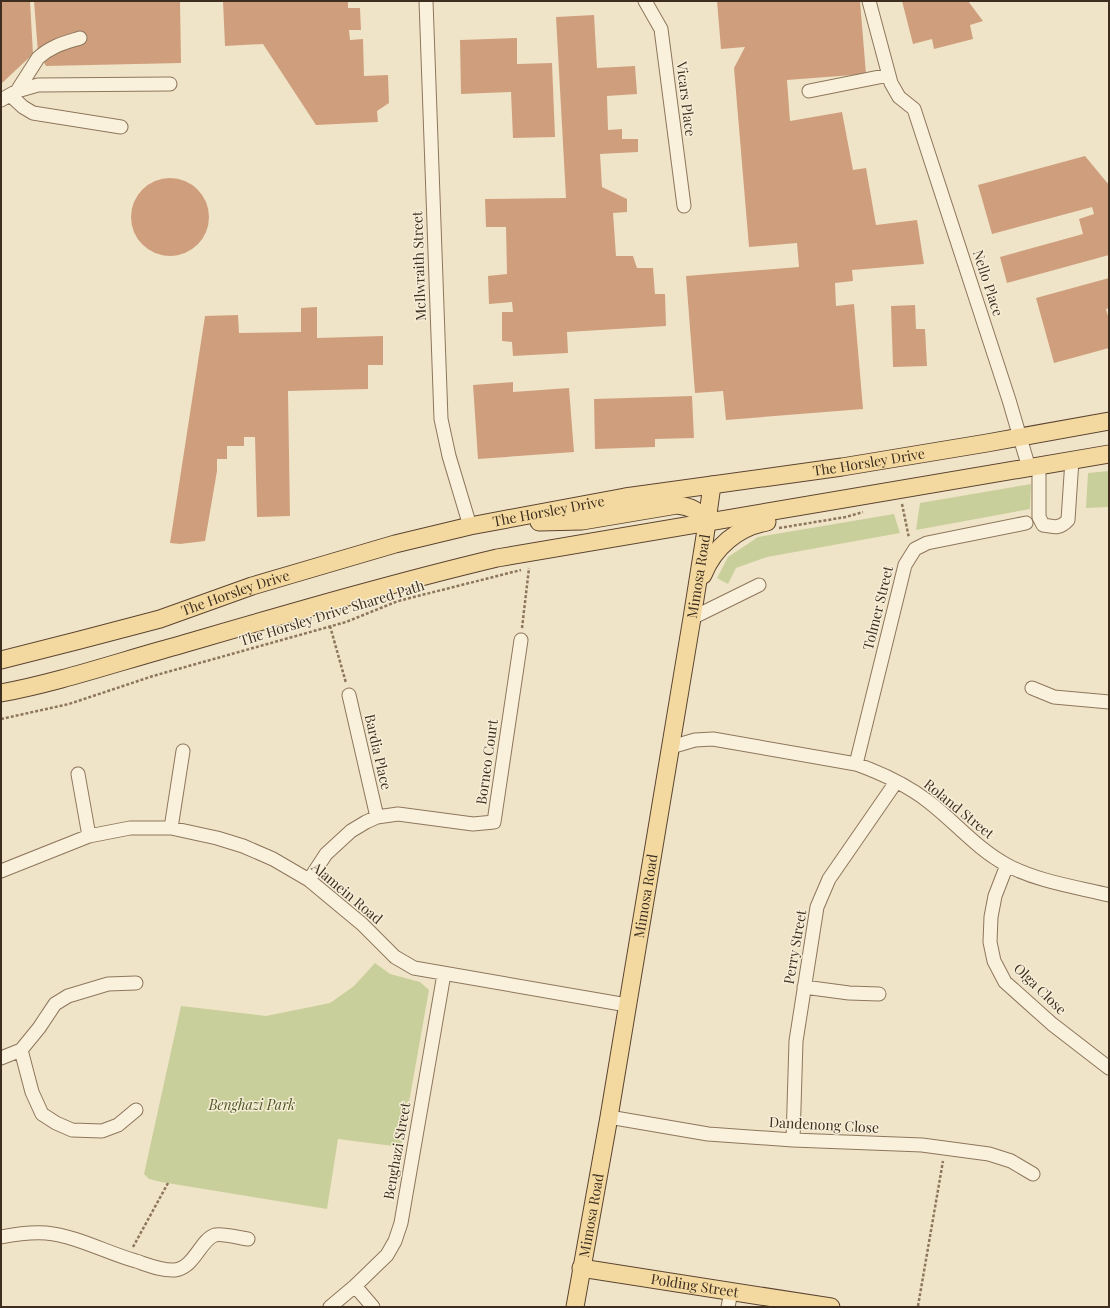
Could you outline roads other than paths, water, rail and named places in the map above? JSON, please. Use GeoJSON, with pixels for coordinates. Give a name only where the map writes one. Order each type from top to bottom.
{"type":"FeatureCollection","features":[{"type":"Feature","properties":{"kind":"main road","name":"The Horsley Drive"},"geometry":{"type":"LineString","coordinates":[[1,660],[160,619],[252,586],[396,544],[470,526],[625,497],[842,468],[1020,438],[1109,421]]}},
{"type":"Feature","properties":{"kind":"main road"},"geometry":{"type":"LineString","coordinates":[[1,693],[89,671],[436,572],[497,558],[1109,454]]}},
{"type":"Feature","properties":{"kind":"main road","name":"Mimosa Road"},"geometry":{"type":"LineString","coordinates":[[575,1307],[671,747],[712,485]]}},
{"type":"Feature","properties":{"kind":"main road"},"geometry":{"type":"LineString","coordinates":[[697,588],[707,564],[717,551],[729,539],[743,530],[756,524],[807,515],[874,494]]}},
{"type":"Feature","properties":{"kind":"main road"},"geometry":{"type":"LineString","coordinates":[[470,526],[582,521],[677,505],[688,507],[700,513],[707,523]]}},
{"type":"Feature","properties":{"kind":"main road","name":"Polding Street"},"geometry":{"type":"LineString","coordinates":[[581,1268],[730,1299],[831,1307]]}},
{"type":"Feature","properties":{"kind":"street","name":"McIlwraith Street"},"geometry":{"type":"LineString","coordinates":[[426,1],[441,420],[449,456],[470,526]]}},
{"type":"Feature","properties":{"kind":"street","name":"Vicars Place"},"geometry":{"type":"LineString","coordinates":[[644,1],[661,29],[684,206]]}},
{"type":"Feature","properties":{"kind":"street"},"geometry":{"type":"LineString","coordinates":[[809,91],[889,75],[869,1]]}},
{"type":"Feature","properties":{"kind":"street"},"geometry":{"type":"LineString","coordinates":[[9,96],[38,58],[54,46],[80,38]]}},
{"type":"Feature","properties":{"kind":"street","name":"Nello Place"},"geometry":{"type":"LineString","coordinates":[[889,75],[894,90],[899,97],[914,109],[1020,438],[1034,467],[1039,517],[1043,525],[1054,527],[1063,525],[1068,520],[1072,460]]}},
{"type":"Feature","properties":{"kind":"street"},"geometry":{"type":"LineString","coordinates":[[9,96],[38,85],[170,84]]}},
{"type":"Feature","properties":{"kind":"street"},"geometry":{"type":"LineString","coordinates":[[9,96],[23,108],[33,113],[122,127]]}},
{"type":"Feature","properties":{"kind":"street","name":"Tolmer Street"},"geometry":{"type":"LineString","coordinates":[[856,764],[905,565],[915,549],[927,543],[1026,524]]}},
{"type":"Feature","properties":{"kind":"street"},"geometry":{"type":"LineString","coordinates":[[692,618],[759,585]]}},
{"type":"Feature","properties":{"kind":"street","name":"Borneo Court"},"geometry":{"type":"LineString","coordinates":[[309,880],[326,854],[351,831],[376,817],[398,814],[473,824],[494,822],[521,640]]}},
{"type":"Feature","properties":{"kind":"street"},"geometry":{"type":"LineString","coordinates":[[1032,688],[1054,697],[1109,702]]}},
{"type":"Feature","properties":{"kind":"street","name":"Bardia Place"},"geometry":{"type":"LineString","coordinates":[[349,695],[376,817]]}},
{"type":"Feature","properties":{"kind":"street","name":"Roland Street"},"geometry":{"type":"LineString","coordinates":[[671,747],[695,740],[713,739],[856,764],[876,771],[928,802],[982,849],[1007,865],[1043,879],[1109,894]]}},
{"type":"Feature","properties":{"kind":"street"},"geometry":{"type":"LineString","coordinates":[[171,828],[183,751]]}},
{"type":"Feature","properties":{"kind":"street"},"geometry":{"type":"LineString","coordinates":[[78,774],[89,836]]}},
{"type":"Feature","properties":{"kind":"street","name":"Perry Street"},"geometry":{"type":"LineString","coordinates":[[793,1140],[796,1041],[817,907],[829,879],[896,782]]}},
{"type":"Feature","properties":{"kind":"street","name":"Alamein Road"},"geometry":{"type":"LineString","coordinates":[[1,871],[89,836],[130,828],[171,828],[217,838],[242,846],[273,859],[309,880],[362,924],[395,957],[414,968],[626,1005]]}},
{"type":"Feature","properties":{"kind":"street","name":"Olga Close"},"geometry":{"type":"LineString","coordinates":[[1007,865],[995,896],[991,917],[990,942],[994,961],[1005,982],[1052,1024],[1109,1068]]}},
{"type":"Feature","properties":{"kind":"street","name":"Benghazi Street"},"geometry":{"type":"LineString","coordinates":[[330,1307],[355,1286],[387,1255],[395,1241],[401,1223],[444,974]]}},
{"type":"Feature","properties":{"kind":"street"},"geometry":{"type":"LineString","coordinates":[[1,1058],[21,1050],[39,1028],[55,1004],[68,996],[108,984],[136,983]]}},
{"type":"Feature","properties":{"kind":"street"},"geometry":{"type":"LineString","coordinates":[[804,987],[849,993],[878,994]]}},
{"type":"Feature","properties":{"kind":"street"},"geometry":{"type":"LineString","coordinates":[[21,1050],[32,1092],[42,1114],[56,1123],[72,1130],[102,1131],[118,1125],[136,1110]]}},
{"type":"Feature","properties":{"kind":"street","name":"Dandenong Close"},"geometry":{"type":"LineString","coordinates":[[608,1117],[708,1134],[945,1148],[989,1154],[1011,1161],[1034,1174]]}},
{"type":"Feature","properties":{"kind":"street"},"geometry":{"type":"LineString","coordinates":[[1,1237],[17,1234],[47,1233],[73,1239],[126,1258],[163,1269],[176,1270],[190,1263],[210,1237],[217,1234],[248,1239]]}},
{"type":"Feature","properties":{"kind":"street"},"geometry":{"type":"LineString","coordinates":[[355,1286],[373,1307]]}},
{"type":"Feature","properties":{"kind":"park label","name":"Benghazi Park"},"geometry":{"type":"Point","coordinates":[252,1105]}}]}
